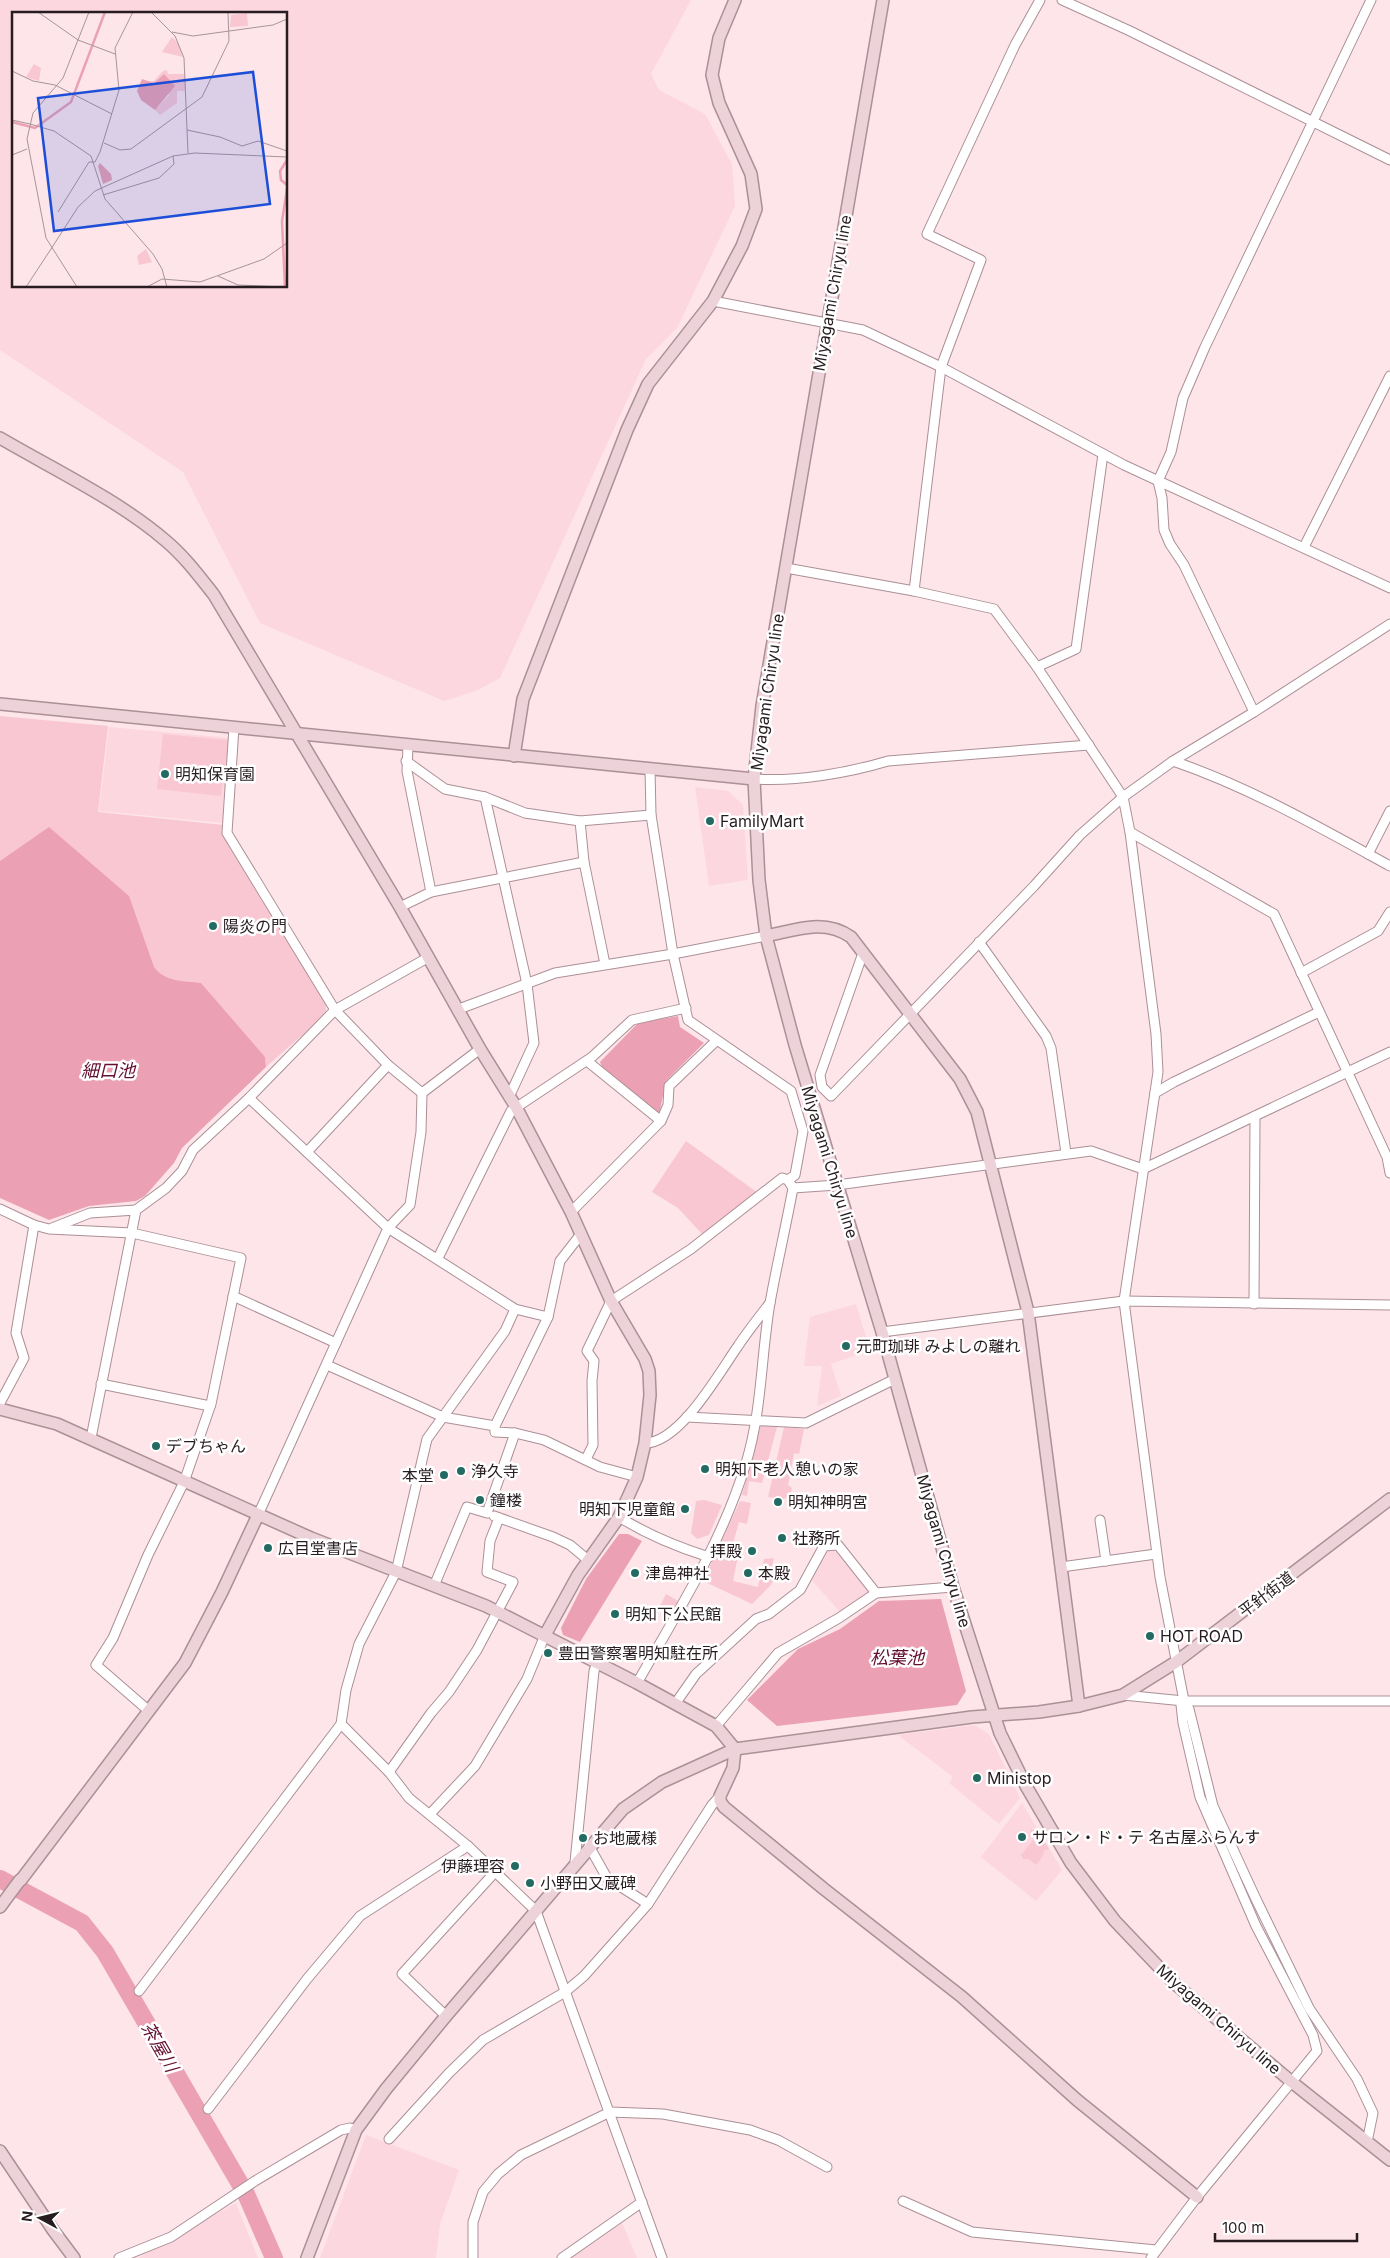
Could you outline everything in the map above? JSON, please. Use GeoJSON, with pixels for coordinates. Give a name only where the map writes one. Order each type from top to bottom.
{"type":"FeatureCollection","features":[{"type":"Feature","properties":{"kind":"street"},"geometry":{"type":"LineString","coordinates":[[514,756],[523,699],[627,430],[648,384],[713,301],[742,246],[756,209],[751,174],[719,103],[712,75],[719,38],[735,0]]}},
{"type":"Feature","properties":{"kind":"street","name":"Miyagami Chiryu line"},"geometry":{"type":"LineString","coordinates":[[883,0],[826,323],[762,706],[754,779],[759,880],[766,936],[794,1045],[882,1332],[953,1587],[1000,1733],[1026,1786],[1071,1863],[1115,1921],[1174,1983],[1293,2083],[1390,2160]]}},
{"type":"Feature","properties":{"kind":"street"},"geometry":{"type":"LineString","coordinates":[[914,591],[941,367],[981,260],[927,234],[1012,53],[1040,0]]}},
{"type":"Feature","properties":{"kind":"street"},"geometry":{"type":"LineString","coordinates":[[1062,0],[1130,31],[1312,123],[1390,160]]}},
{"type":"Feature","properties":{"kind":"street"},"geometry":{"type":"LineString","coordinates":[[1254,712],[1184,565],[1170,544],[1164,530],[1162,498],[1158,481],[1171,452],[1183,398],[1194,372],[1371,0]]}},
{"type":"Feature","properties":{"kind":"street"},"geometry":{"type":"LineString","coordinates":[[713,301],[863,330],[941,367],[1102,454],[1390,588]]}},
{"type":"Feature","properties":{"kind":"street"},"geometry":{"type":"LineString","coordinates":[[1304,547],[1390,376]]}},
{"type":"Feature","properties":{"kind":"street"},"geometry":{"type":"LineString","coordinates":[[0,438],[128,512],[166,540],[190,563],[214,595],[429,956],[480,1049],[512,1102],[571,1212],[611,1301],[638,1344],[649,1371],[650,1395],[645,1443],[638,1477],[620,1517],[588,1560],[545,1635],[527,1679],[475,1766],[430,1814]]}},
{"type":"Feature","properties":{"kind":"street"},"geometry":{"type":"LineString","coordinates":[[1037,667],[1076,649],[1102,454]]}},
{"type":"Feature","properties":{"kind":"street"},"geometry":{"type":"LineString","coordinates":[[786,568],[914,591],[994,609],[1037,667],[1123,796],[1130,832],[1156,1034],[1158,1072],[1124,1301],[1156,1554],[1184,1701],[1189,1709],[1213,1806],[1254,1897],[1309,2008],[1357,2079],[1371,2108],[1373,2123],[1367,2142]]}},
{"type":"Feature","properties":{"kind":"street"},"geometry":{"type":"LineString","coordinates":[[863,953],[820,1075],[822,1087],[831,1096],[1034,886],[1064,850],[1123,796],[1172,761],[1254,712],[1390,624]]}},
{"type":"Feature","properties":{"kind":"street"},"geometry":{"type":"LineString","coordinates":[[0,704],[754,779],[802,777],[855,770],[888,761],[1089,745]]}},
{"type":"Feature","properties":{"kind":"street"},"geometry":{"type":"LineString","coordinates":[[234,727],[227,833],[335,1010],[388,1065],[422,1093]]}},
{"type":"Feature","properties":{"kind":"street"},"geometry":{"type":"LineString","coordinates":[[408,745],[406,761],[431,892]]}},
{"type":"Feature","properties":{"kind":"street"},"geometry":{"type":"LineString","coordinates":[[406,761],[445,789],[485,797],[525,813],[580,821],[651,815]]}},
{"type":"Feature","properties":{"kind":"street"},"geometry":{"type":"LineString","coordinates":[[1172,761],[1200,770],[1258,796],[1390,866]]}},
{"type":"Feature","properties":{"kind":"street"},"geometry":{"type":"LineString","coordinates":[[637,1683],[709,1557],[729,1514],[746,1462],[756,1419],[770,1303],[791,1184],[795,1175],[803,1131],[791,1092],[688,1020],[673,954],[651,815],[650,769]]}},
{"type":"Feature","properties":{"kind":"street"},"geometry":{"type":"LineString","coordinates":[[438,1258],[511,1111],[512,1102],[534,1043],[527,984],[485,797]]}},
{"type":"Feature","properties":{"kind":"street"},"geometry":{"type":"LineString","coordinates":[[1368,854],[1390,811]]}},
{"type":"Feature","properties":{"kind":"street"},"geometry":{"type":"LineString","coordinates":[[580,821],[584,862],[605,964]]}},
{"type":"Feature","properties":{"kind":"street"},"geometry":{"type":"LineString","coordinates":[[1130,832],[1274,914],[1387,1157],[1390,1173]]}},
{"type":"Feature","properties":{"kind":"street"},"geometry":{"type":"LineString","coordinates":[[400,907],[431,892],[584,862]]}},
{"type":"Feature","properties":{"kind":"street"},"geometry":{"type":"LineString","coordinates":[[1301,972],[1378,931],[1390,912]]}},
{"type":"Feature","properties":{"kind":"street"},"geometry":{"type":"LineString","coordinates":[[459,1009],[555,973],[673,954],[818,926],[834,927],[850,937],[960,1079],[977,1112],[1028,1312],[1079,1706]]}},
{"type":"Feature","properties":{"kind":"street"},"geometry":{"type":"LineString","coordinates":[[978,942],[1046,1036],[1051,1048],[1066,1154]]}},
{"type":"Feature","properties":{"kind":"street"},"geometry":{"type":"LineString","coordinates":[[49,1229],[90,1213],[136,1210],[146,1205],[182,1171],[193,1150],[249,1098],[335,1010],[429,956]]}},
{"type":"Feature","properties":{"kind":"street"},"geometry":{"type":"LineString","coordinates":[[512,1102],[586,1061],[632,1020],[686,1008]]}},
{"type":"Feature","properties":{"kind":"street"},"geometry":{"type":"LineString","coordinates":[[1155,1093],[1319,1012]]}},
{"type":"Feature","properties":{"kind":"street"},"geometry":{"type":"LineString","coordinates":[[571,1212],[661,1121],[668,1105],[669,1086],[716,1041]]}},
{"type":"Feature","properties":{"kind":"street"},"geometry":{"type":"LineString","coordinates":[[422,1093],[480,1049]]}},
{"type":"Feature","properties":{"kind":"street"},"geometry":{"type":"LineString","coordinates":[[586,1459],[592,1445],[592,1381],[594,1361],[587,1351],[611,1301],[691,1250],[782,1178],[791,1184],[837,1184],[1090,1151],[1143,1169],[1390,1052]]}},
{"type":"Feature","properties":{"kind":"street"},"geometry":{"type":"LineString","coordinates":[[586,1061],[661,1121]]}},
{"type":"Feature","properties":{"kind":"street"},"geometry":{"type":"LineString","coordinates":[[307,1152],[388,1065]]}},
{"type":"Feature","properties":{"kind":"street"},"geometry":{"type":"LineString","coordinates":[[0,1907],[185,1663],[222,1592],[327,1366],[388,1228],[410,1205],[421,1132],[422,1093]]}},
{"type":"Feature","properties":{"kind":"street"},"geometry":{"type":"LineString","coordinates":[[249,1098],[388,1228],[438,1258],[515,1309],[548,1317]]}},
{"type":"Feature","properties":{"kind":"street"},"geometry":{"type":"LineString","coordinates":[[1254,1304],[1255,1116]]}},
{"type":"Feature","properties":{"kind":"street"},"geometry":{"type":"LineString","coordinates":[[0,1208],[34,1225],[49,1229],[132,1233],[241,1258],[210,1406],[184,1482],[148,1555],[113,1638],[96,1665],[149,1711]]}},
{"type":"Feature","properties":{"kind":"street"},"geometry":{"type":"LineString","coordinates":[[90,1438],[136,1210]]}},
{"type":"Feature","properties":{"kind":"street"},"geometry":{"type":"LineString","coordinates":[[0,1403],[24,1358],[16,1333],[34,1225]]}},
{"type":"Feature","properties":{"kind":"street"},"geometry":{"type":"LineString","coordinates":[[581,1234],[560,1262],[548,1317],[495,1426],[495,1432],[514,1433],[544,1440],[600,1467],[638,1477]]}},
{"type":"Feature","properties":{"kind":"street"},"geometry":{"type":"LineString","coordinates":[[234,1296],[336,1343]]}},
{"type":"Feature","properties":{"kind":"street"},"geometry":{"type":"LineString","coordinates":[[882,1332],[1124,1301],[1390,1305]]}},
{"type":"Feature","properties":{"kind":"street"},"geometry":{"type":"LineString","coordinates":[[645,1443],[653,1443],[660,1440],[687,1417],[770,1303]]}},
{"type":"Feature","properties":{"kind":"street"},"geometry":{"type":"LineString","coordinates":[[139,1991],[341,1724],[346,1690],[359,1644],[396,1572],[427,1439],[505,1331],[515,1309]]}},
{"type":"Feature","properties":{"kind":"street"},"geometry":{"type":"LineString","coordinates":[[327,1366],[443,1417],[495,1426]]}},
{"type":"Feature","properties":{"kind":"street"},"geometry":{"type":"LineString","coordinates":[[687,1417],[806,1423],[895,1379]]}},
{"type":"Feature","properties":{"kind":"street"},"geometry":{"type":"LineString","coordinates":[[101,1384],[210,1406]]}},
{"type":"Feature","properties":{"kind":"street"},"geometry":{"type":"LineString","coordinates":[[0,1409],[57,1424],[258,1515],[396,1572],[498,1611],[716,1726],[735,1749],[733,1768],[720,1796],[712,1805],[648,1904],[584,1976],[565,1992],[483,2040],[449,2073],[389,2138]]}},
{"type":"Feature","properties":{"kind":"street"},"geometry":{"type":"LineString","coordinates":[[487,1513],[514,1433]]}},
{"type":"Feature","properties":{"kind":"street","name":"平針街道"},"geometry":{"type":"LineString","coordinates":[[308,2258],[356,2130],[386,2089],[446,2016],[536,1911],[575,1862],[623,1809],[662,1782],[735,1749],[883,1728],[994,1715],[1038,1712],[1079,1706],[1123,1695],[1176,1662],[1390,1499]]}},
{"type":"Feature","properties":{"kind":"street"},"geometry":{"type":"LineString","coordinates":[[434,1586],[467,1507],[553,1536],[570,1545],[588,1560]]}},
{"type":"Feature","properties":{"kind":"street"},"geometry":{"type":"LineString","coordinates":[[620,1517],[640,1530],[670,1544],[709,1557]]}},
{"type":"Feature","properties":{"kind":"street"},"geometry":{"type":"LineString","coordinates":[[389,1772],[432,1712],[449,1692],[477,1650],[513,1582],[488,1572],[490,1541],[499,1518]]}},
{"type":"Feature","properties":{"kind":"street"},"geometry":{"type":"LineString","coordinates":[[1100,1520],[1106,1561]]}},
{"type":"Feature","properties":{"kind":"street"},"geometry":{"type":"LineString","coordinates":[[675,1704],[696,1674],[756,1619],[769,1614],[800,1590],[824,1546],[838,1545],[876,1593]]}},
{"type":"Feature","properties":{"kind":"street"},"geometry":{"type":"LineString","coordinates":[[1061,1567],[1156,1554]]}},
{"type":"Feature","properties":{"kind":"street"},"geometry":{"type":"LineString","coordinates":[[716,1726],[778,1653],[839,1618],[876,1593],[953,1587]]}},
{"type":"Feature","properties":{"kind":"street"},"geometry":{"type":"LineString","coordinates":[[575,1862],[594,1671],[597,1663]]}},
{"type":"Feature","properties":{"kind":"street"},"geometry":{"type":"LineString","coordinates":[[1123,1695],[1184,1701],[1390,1701]]}},
{"type":"Feature","properties":{"kind":"street"},"geometry":{"type":"LineString","coordinates":[[903,2201],[972,2232],[1154,2254],[1197,2197],[1293,2083],[1317,2051],[1315,2043],[1256,1926],[1200,1797],[1183,1723],[1181,1706],[1184,1701]]}},
{"type":"Feature","properties":{"kind":"street"},"geometry":{"type":"LineString","coordinates":[[341,1724],[389,1772],[408,1798],[468,1846],[536,1911],[662,2258]]}},
{"type":"Feature","properties":{"kind":"street"},"geometry":{"type":"LineString","coordinates":[[720,1796],[720,1801],[724,1807],[824,1889],[962,1997],[1077,2100],[1197,2197]]}},
{"type":"Feature","properties":{"kind":"street"},"geometry":{"type":"LineString","coordinates":[[208,2109],[307,1979],[360,1916],[468,1846]]}},
{"type":"Feature","properties":{"kind":"street"},"geometry":{"type":"LineString","coordinates":[[590,1846],[607,1878],[648,1904]]}},
{"type":"Feature","properties":{"kind":"street"},"geometry":{"type":"LineString","coordinates":[[446,2016],[402,1974],[496,1871]]}},
{"type":"Feature","properties":{"kind":"street"},"geometry":{"type":"LineString","coordinates":[[473,2258],[473,2222],[484,2192],[498,2174],[521,2156],[610,2112],[663,2114],[750,2130],[778,2140],[827,2167]]}},
{"type":"Feature","properties":{"kind":"street"},"geometry":{"type":"LineString","coordinates":[[119,2258],[171,2238],[255,2181],[341,2130],[350,2128],[356,2130]]}},
{"type":"Feature","properties":{"kind":"street"},"geometry":{"type":"LineString","coordinates":[[0,2151],[74,2258]]}},
{"type":"Feature","properties":{"kind":"street"},"geometry":{"type":"LineString","coordinates":[[562,2258],[642,2202]]}},
{"type":"Feature","properties":{"kind":"shaded area"},"geometry":{"type":"Polygon","coordinates":[[[0,0],[691,0],[651,74],[659,90],[705,114],[732,164],[735,206],[677,328],[646,359],[500,678],[476,691],[444,701],[260,623],[183,472],[0,350],[0,0]]]}},
{"type":"Feature","properties":{"kind":"shaded area"},"geometry":{"type":"Polygon","coordinates":[[[0,716],[108,726],[98,812],[224,825],[224,833],[326,1005],[326,1014],[266,1067],[265,1057],[169,979],[160,976],[154,968],[0,861],[0,716]]]}},
{"type":"Feature","properties":{"kind":"shaded area","name":"明知保育園"},"geometry":{"type":"Polygon","coordinates":[[[109,727],[231,738],[223,823],[99,811],[109,727]]]}},
{"type":"Feature","properties":{"kind":"shaded area"},"geometry":{"type":"Polygon","coordinates":[[[163,734],[229,740],[221,796],[157,789],[163,734]]]}},
{"type":"Feature","properties":{"kind":"shaded area"},"geometry":{"type":"Polygon","coordinates":[[[695,787],[728,791],[743,805],[748,880],[709,886],[695,787]]]}},
{"type":"Feature","properties":{"kind":"shaded area"},"geometry":{"type":"Polygon","coordinates":[[[686,1141],[758,1193],[703,1235],[678,1208],[652,1192],[686,1141]]]}},
{"type":"Feature","properties":{"kind":"shaded area"},"geometry":{"type":"Polygon","coordinates":[[[856,1304],[870,1350],[831,1364],[841,1396],[817,1406],[822,1366],[804,1366],[810,1317],[856,1304]]]}},
{"type":"Feature","properties":{"kind":"shaded area"},"geometry":{"type":"Polygon","coordinates":[[[761,1424],[777,1427],[762,1483],[749,1481],[747,1496],[742,1495],[761,1424]]]}},
{"type":"Feature","properties":{"kind":"shaded area"},"geometry":{"type":"Polygon","coordinates":[[[784,1427],[804,1429],[799,1454],[794,1453],[788,1485],[792,1488],[790,1497],[783,1499],[768,1497],[784,1427]]]}},
{"type":"Feature","properties":{"kind":"shaded area"},"geometry":{"type":"Polygon","coordinates":[[[704,1500],[722,1505],[709,1535],[697,1539],[691,1533],[696,1501],[704,1500]]]}},
{"type":"Feature","properties":{"kind":"shaded area"},"geometry":{"type":"Polygon","coordinates":[[[740,1501],[751,1503],[747,1524],[739,1522],[732,1547],[738,1556],[733,1581],[758,1587],[764,1559],[774,1558],[772,1566],[781,1568],[770,1586],[752,1604],[703,1581],[740,1501]]]}},
{"type":"Feature","properties":{"kind":"shaded area"},"geometry":{"type":"Polygon","coordinates":[[[825,1548],[834,1549],[870,1594],[841,1613],[810,1578],[825,1548]]]}},
{"type":"Feature","properties":{"kind":"shaded area"},"geometry":{"type":"Polygon","coordinates":[[[666,1594],[678,1601],[670,1615],[659,1608],[666,1594]]]}},
{"type":"Feature","properties":{"kind":"shaded area"},"geometry":{"type":"Polygon","coordinates":[[[974,1725],[989,1734],[1020,1798],[999,1824],[949,1783],[953,1777],[898,1735],[974,1725]]]}},
{"type":"Feature","properties":{"kind":"shaded area"},"geometry":{"type":"Polygon","coordinates":[[[1022,1803],[1062,1870],[1036,1901],[981,1857],[1022,1803]]]}},
{"type":"Feature","properties":{"kind":"shaded area"},"geometry":{"type":"Polygon","coordinates":[[[1031,1829],[1041,1835],[1049,1849],[1044,1851],[1043,1856],[1036,1865],[1028,1859],[1023,1859],[1021,1855],[1034,1839],[1030,1832],[1031,1829]]]}},
{"type":"Feature","properties":{"kind":"shaded area"},"geometry":{"type":"Polygon","coordinates":[[[366,2135],[459,2170],[440,2224],[436,2258],[320,2258],[366,2135]]]}},
{"type":"Feature","properties":{"kind":"shaded area"},"geometry":{"type":"Polygon","coordinates":[[[236,2203],[258,2258],[138,2258],[236,2203]]]}},
{"type":"Feature","properties":{"kind":"shaded area"},"geometry":{"type":"Polygon","coordinates":[[[622,2223],[637,2258],[572,2258],[622,2223]]]}},
{"type":"Feature","properties":{"kind":"water","name":"細口池"},"geometry":{"type":"Polygon","coordinates":[[[49,827],[129,896],[154,967],[158,972],[169,978],[201,983],[265,1057],[266,1067],[182,1148],[174,1163],[145,1196],[136,1201],[89,1206],[49,1220],[0,1198],[0,861],[49,827]]]}},
{"type":"Feature","properties":{"kind":"water"},"geometry":{"type":"Polygon","coordinates":[[[678,1016],[680,1027],[704,1043],[666,1081],[659,1115],[602,1067],[600,1062],[638,1023],[678,1016]]]}},
{"type":"Feature","properties":{"kind":"water"},"geometry":{"type":"Polygon","coordinates":[[[619,1534],[628,1534],[642,1541],[580,1642],[563,1635],[561,1628],[586,1579],[619,1534]]]}},
{"type":"Feature","properties":{"kind":"water","name":"松葉池"},"geometry":{"type":"Polygon","coordinates":[[[941,1599],[966,1691],[957,1705],[777,1726],[747,1700],[798,1649],[840,1629],[879,1601],[941,1599]]]}},
{"type":"Feature","properties":{"kind":"waterway","name":"茶屋川"},"geometry":{"type":"LineString","coordinates":[[0,1879],[82,1923],[105,1952],[246,2194],[274,2258]]}},
{"type":"Feature","properties":{"kind":"place","name":"明知保育園"},"geometry":{"type":"Point","coordinates":[165,774]}},
{"type":"Feature","properties":{"kind":"place","name":"FamilyMart"},"geometry":{"type":"Point","coordinates":[710,821]}},
{"type":"Feature","properties":{"kind":"place","name":"陽炎の門"},"geometry":{"type":"Point","coordinates":[213,926]}},
{"type":"Feature","properties":{"kind":"place","name":"元町珈琲 みよしの離れ"},"geometry":{"type":"Point","coordinates":[846,1346]}},
{"type":"Feature","properties":{"kind":"place","name":"デブちゃん"},"geometry":{"type":"Point","coordinates":[156,1446]}},
{"type":"Feature","properties":{"kind":"place","name":"明知下老人憩いの家"},"geometry":{"type":"Point","coordinates":[705,1469]}},
{"type":"Feature","properties":{"kind":"place","name":"浄久寺"},"geometry":{"type":"Point","coordinates":[461,1471]}},
{"type":"Feature","properties":{"kind":"place","name":"本堂"},"geometry":{"type":"Point","coordinates":[444,1475]}},
{"type":"Feature","properties":{"kind":"place","name":"鐘楼"},"geometry":{"type":"Point","coordinates":[480,1500]}},
{"type":"Feature","properties":{"kind":"place","name":"明知神明宮"},"geometry":{"type":"Point","coordinates":[778,1502]}},
{"type":"Feature","properties":{"kind":"place","name":"明知下児童館"},"geometry":{"type":"Point","coordinates":[685,1509]}},
{"type":"Feature","properties":{"kind":"place","name":"社務所"},"geometry":{"type":"Point","coordinates":[782,1538]}},
{"type":"Feature","properties":{"kind":"place","name":"広目堂書店"},"geometry":{"type":"Point","coordinates":[268,1548]}},
{"type":"Feature","properties":{"kind":"place","name":"拝殿"},"geometry":{"type":"Point","coordinates":[752,1551]}},
{"type":"Feature","properties":{"kind":"place","name":"津島神社"},"geometry":{"type":"Point","coordinates":[635,1573]}},
{"type":"Feature","properties":{"kind":"place","name":"本殿"},"geometry":{"type":"Point","coordinates":[748,1573]}},
{"type":"Feature","properties":{"kind":"place","name":"明知下公民館"},"geometry":{"type":"Point","coordinates":[615,1614]}},
{"type":"Feature","properties":{"kind":"place","name":"HOT ROAD"},"geometry":{"type":"Point","coordinates":[1150,1636]}},
{"type":"Feature","properties":{"kind":"place","name":"豊田警察署明知駐在所"},"geometry":{"type":"Point","coordinates":[548,1653]}},
{"type":"Feature","properties":{"kind":"place","name":"Ministop"},"geometry":{"type":"Point","coordinates":[977,1778]}},
{"type":"Feature","properties":{"kind":"place","name":"サロン・ド・テ 名古屋ふらんす"},"geometry":{"type":"Point","coordinates":[1022,1837]}},
{"type":"Feature","properties":{"kind":"place","name":"お地蔵様"},"geometry":{"type":"Point","coordinates":[583,1838]}},
{"type":"Feature","properties":{"kind":"place","name":"伊藤理容"},"geometry":{"type":"Point","coordinates":[515,1866]}},
{"type":"Feature","properties":{"kind":"place","name":"小野田又蔵碑"},"geometry":{"type":"Point","coordinates":[530,1883]}}]}
